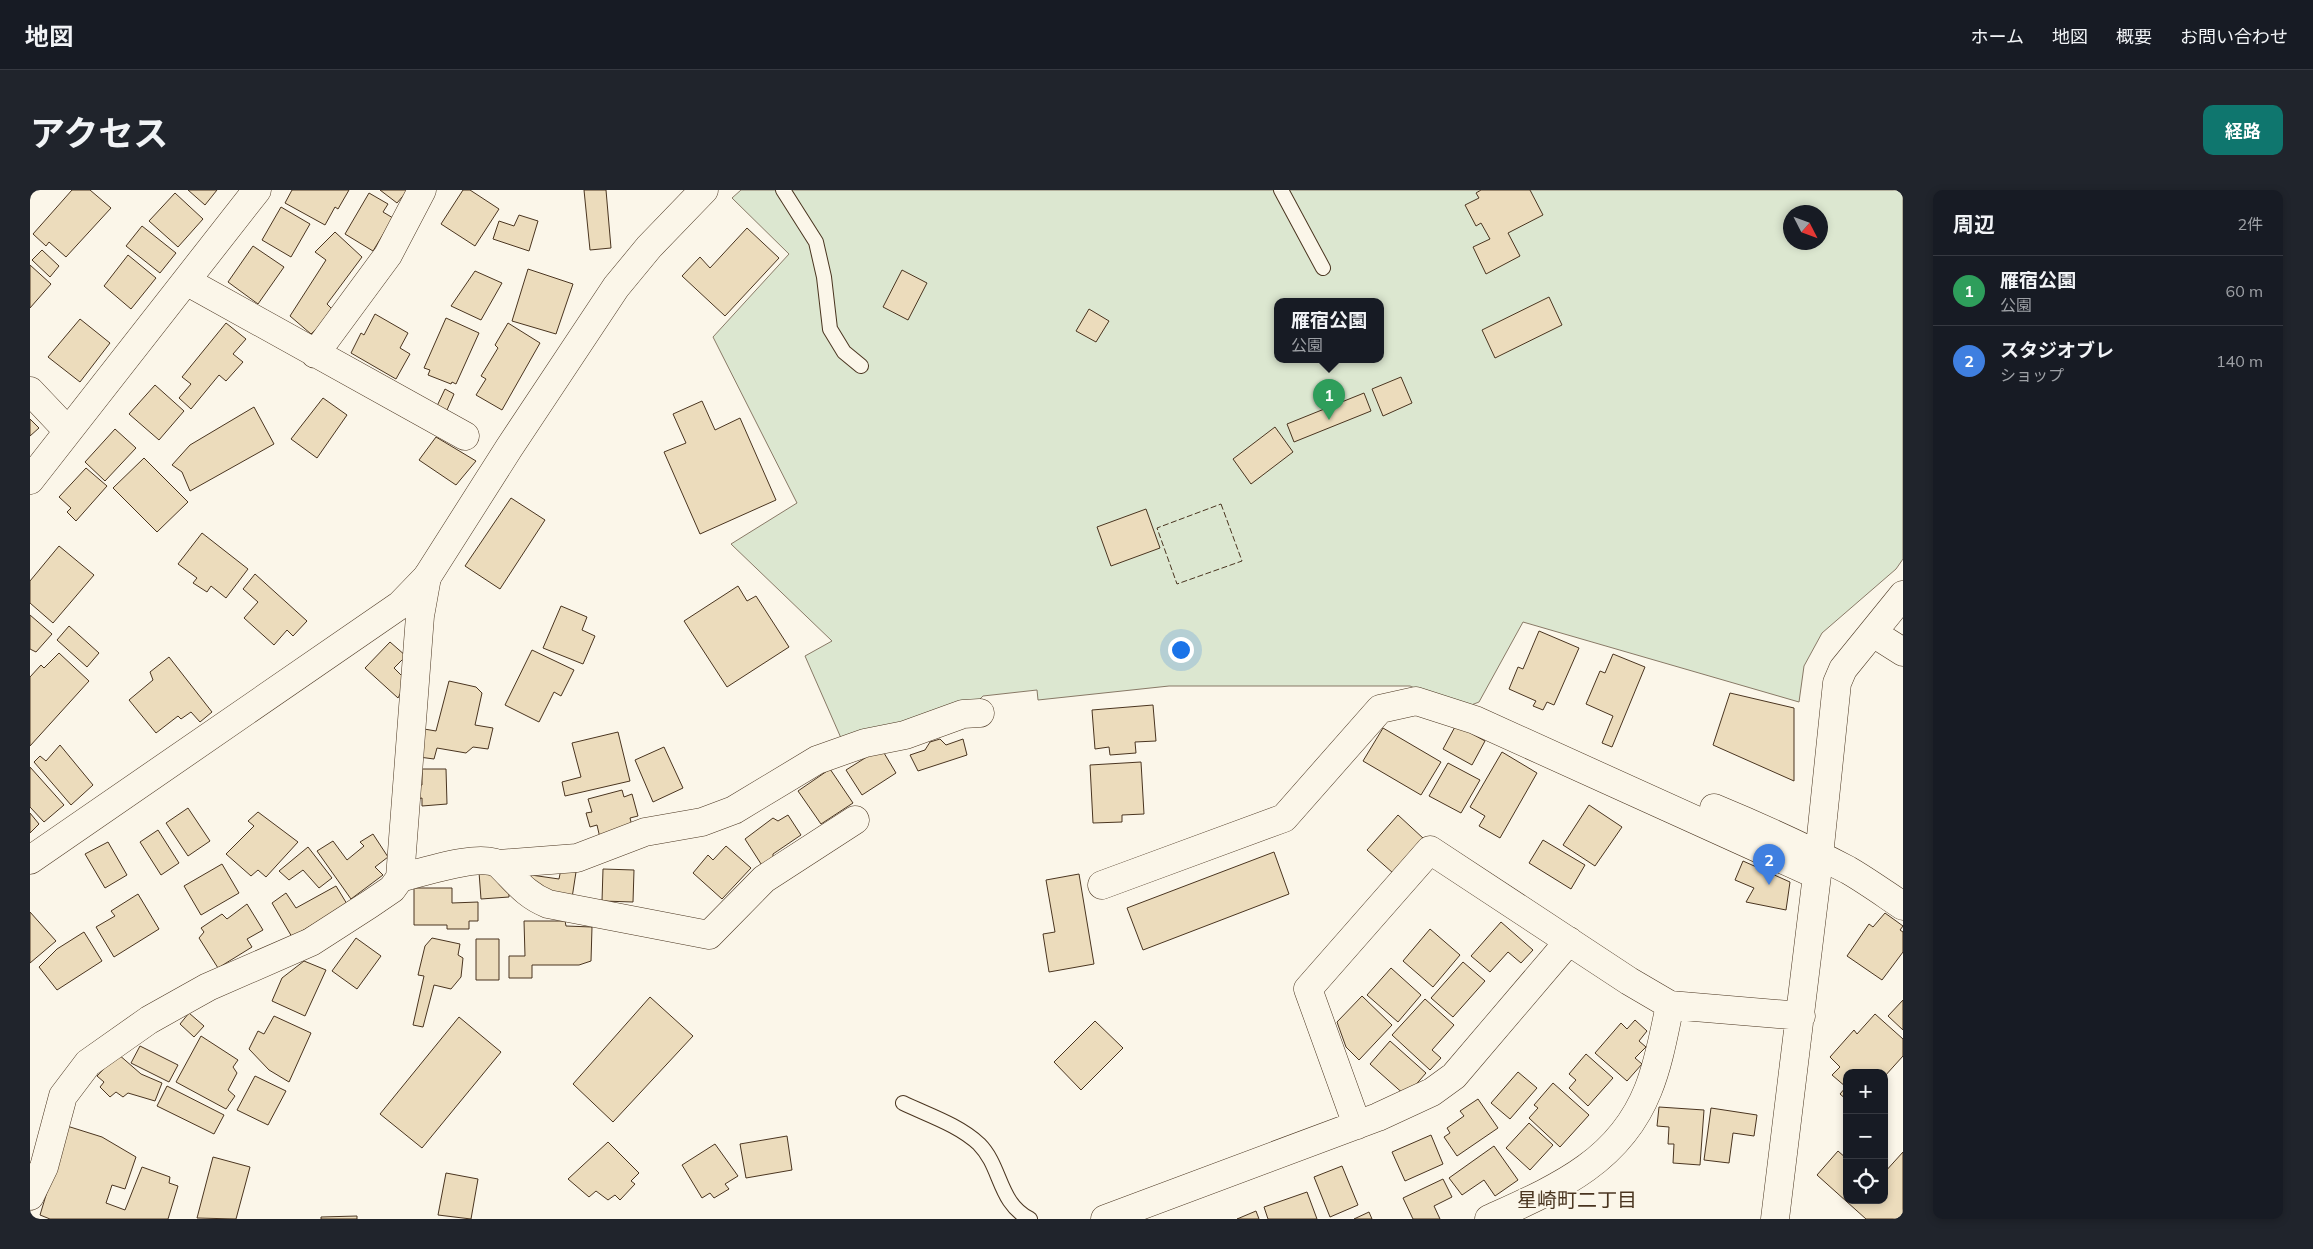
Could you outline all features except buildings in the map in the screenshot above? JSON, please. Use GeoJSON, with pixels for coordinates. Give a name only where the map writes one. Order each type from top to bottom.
{"type":"FeatureCollection","features":[{"type":"Feature","properties":{"kind":"street"},"geometry":{"type":"LineString","coordinates":[[30,480],[67,430],[257,190]]}},
{"type":"Feature","properties":{"kind":"street"},"geometry":{"type":"LineString","coordinates":[[315,354],[388,255],[422,190]]}},
{"type":"Feature","properties":{"kind":"street"},"geometry":{"type":"LineString","coordinates":[[30,860],[400,605],[427,577],[508,448],[616,287],[649,247],[704,190]]}},
{"type":"Feature","properties":{"kind":"street"},"geometry":{"type":"LineString","coordinates":[[186,281],[465,436]]}},
{"type":"Feature","properties":{"kind":"street"},"geometry":{"type":"LineString","coordinates":[[30,392],[67,430]]}},
{"type":"Feature","properties":{"kind":"street"},"geometry":{"type":"LineString","coordinates":[[30,1196],[44,1167],[63,1096],[88,1063],[149,1020],[208,987],[310,942],[392,889],[400,878],[420,616],[427,577]]}},
{"type":"Feature","properties":{"kind":"street"},"geometry":{"type":"LineString","coordinates":[[1775,1219],[1818,866],[1837,683],[1843,669],[1903,595]]}},
{"type":"Feature","properties":{"kind":"street"},"geometry":{"type":"LineString","coordinates":[[1873,633],[1903,652]]}},
{"type":"Feature","properties":{"kind":"street"},"geometry":{"type":"LineString","coordinates":[[1102,885],[1284,818],[1380,709],[1416,701],[1475,720],[1818,866],[1848,870],[1903,906]]}},
{"type":"Feature","properties":{"kind":"street"},"geometry":{"type":"LineString","coordinates":[[400,878],[459,864],[486,860],[499,864],[577,858],[645,832],[702,822],[734,810],[817,760],[865,743],[905,735],[963,714],[980,713]]}},
{"type":"Feature","properties":{"kind":"street"},"geometry":{"type":"LineString","coordinates":[[1570,745],[1801,846],[1818,866]]}},
{"type":"Feature","properties":{"kind":"street"},"geometry":{"type":"LineString","coordinates":[[499,864],[510,878],[533,898],[548,904],[709,935],[764,879],[855,820]]}},
{"type":"Feature","properties":{"kind":"street"},"geometry":{"type":"LineString","coordinates":[[1357,1125],[1308,989],[1430,850],[1629,981],[1670,1005],[1800,1016]]}},
{"type":"Feature","properties":{"kind":"street"},"geometry":{"type":"LineString","coordinates":[[1105,1219],[1357,1125],[1405,1106],[1432,1092],[1454,1076],[1569,941]]}},
{"type":"Feature","properties":{"kind":"street"},"geometry":{"type":"LineString","coordinates":[[1489,1219],[1574,1178],[1595,1162],[1616,1140],[1635,1117],[1648,1090],[1670,1005]]}},
{"type":"Feature","properties":{"kind":"lane"},"geometry":{"type":"LineString","coordinates":[[782,190],[816,242],[824,277],[830,330],[844,352],[860,366]]}},
{"type":"Feature","properties":{"kind":"lane"},"geometry":{"type":"LineString","coordinates":[[1281,190],[1322,268]]}},
{"type":"Feature","properties":{"kind":"lane"},"geometry":{"type":"LineString","coordinates":[[903,1103],[967,1134],[993,1162],[1005,1198],[1019,1214],[1030,1219]]}},
{"type":"Feature","properties":{"kind":"green space"},"geometry":{"type":"Polygon","coordinates":[[[741,190],[1903,190],[1903,559],[1896,569],[1822,633],[1804,666],[1799,702],[1523,622],[1479,702],[1461,709],[1410,686],[1169,686],[1038,700],[1037,690],[983,696],[972,707],[841,738],[805,656],[832,641],[731,544],[797,503],[713,337],[789,254],[732,198],[741,190]]]}},
{"type":"Feature","properties":{"kind":"fence"},"geometry":{"type":"LineString","coordinates":[[1221,504],[1242,561],[1177,584],[1157,528],[1221,504]]}},
{"type":"Feature","properties":{"kind":"place","name":"雁宿公園"},"geometry":{"type":"Point","coordinates":[1329,420]}},
{"type":"Feature","properties":{"kind":"place","name":"スタジオブレ"},"geometry":{"type":"Point","coordinates":[1769,885]}},
{"type":"Feature","properties":{"kind":"district","name":"星崎町二丁目"},"geometry":{"type":"Point","coordinates":[1577,1200]}}]}
